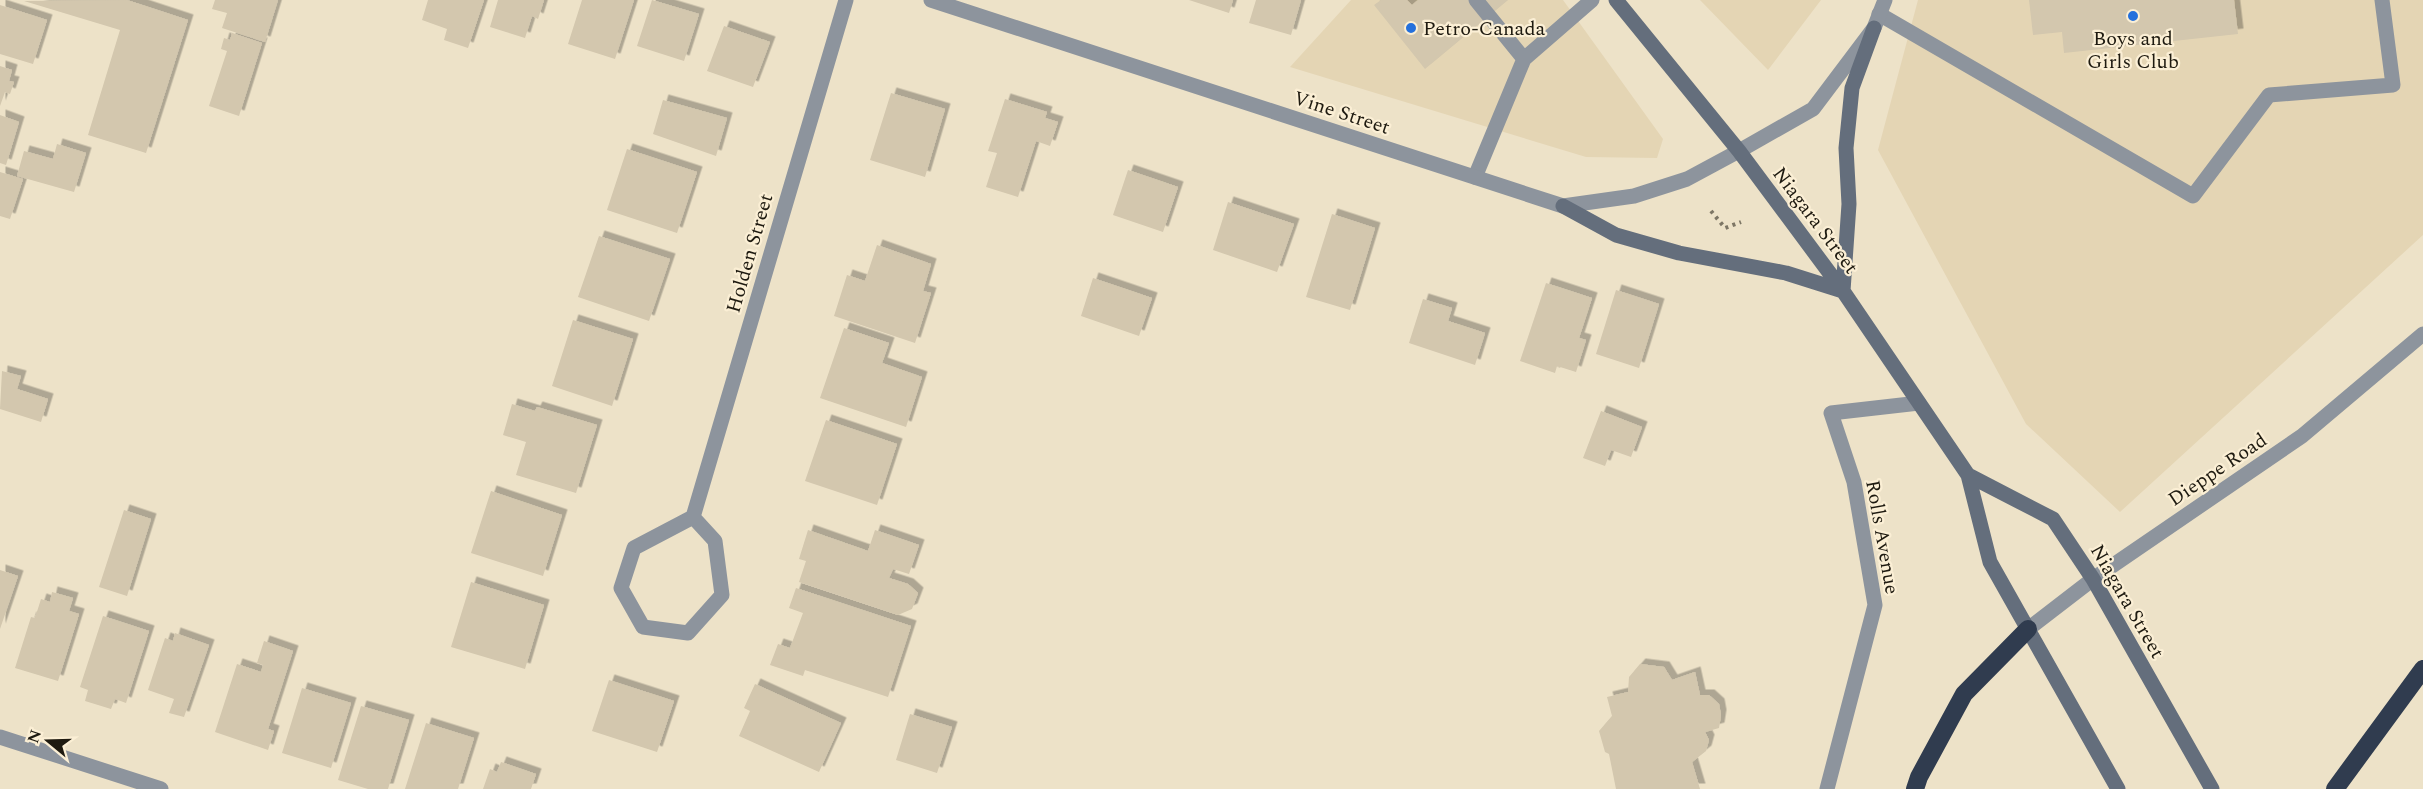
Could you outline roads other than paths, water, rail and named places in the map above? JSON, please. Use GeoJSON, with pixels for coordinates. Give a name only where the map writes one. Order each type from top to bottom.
{"type":"FeatureCollection","features":[{"type":"Feature","properties":{"kind":"highway"},"geometry":{"type":"LineString","coordinates":[[1915,789],[1919,777],[1964,694],[2028,629]]}},
{"type":"Feature","properties":{"kind":"highway"},"geometry":{"type":"LineString","coordinates":[[2335,789],[2423,669]]}},
{"type":"Feature","properties":{"kind":"main road","name":"Niagara Street"},"geometry":{"type":"LineString","coordinates":[[1616,0],[1739,151],[1843,291],[1968,475],[1990,561],[2118,789]]}},
{"type":"Feature","properties":{"kind":"main road"},"geometry":{"type":"LineString","coordinates":[[1563,206],[1616,235],[1679,254],[1786,273],[1843,291],[1849,204],[1846,148],[1852,88],[1879,14]]}},
{"type":"Feature","properties":{"kind":"main road","name":"Niagara Street"},"geometry":{"type":"LineString","coordinates":[[1968,475],[2053,519],[2093,579],[2212,789]]}},
{"type":"Feature","properties":{"kind":"street","name":"Holden Street"},"geometry":{"type":"LineString","coordinates":[[693,517],[846,0]]}},
{"type":"Feature","properties":{"kind":"street","name":"Vine Street"},"geometry":{"type":"LineString","coordinates":[[931,0],[1563,206],[1634,196],[1687,179],[1814,109],[1879,14]]}},
{"type":"Feature","properties":{"kind":"street"},"geometry":{"type":"LineString","coordinates":[[1476,0],[1524,59]]}},
{"type":"Feature","properties":{"kind":"street"},"geometry":{"type":"LineString","coordinates":[[1475,177],[1524,59],[1592,0]]}},
{"type":"Feature","properties":{"kind":"street"},"geometry":{"type":"LineString","coordinates":[[1879,14],[2193,196],[2269,94],[2393,85],[2382,0]]}},
{"type":"Feature","properties":{"kind":"street","name":"Dieppe Road"},"geometry":{"type":"LineString","coordinates":[[2028,629],[2093,579],[2302,436],[2423,334]]}},
{"type":"Feature","properties":{"kind":"street","name":"Rolls Avenue"},"geometry":{"type":"LineString","coordinates":[[1827,789],[1875,605],[1854,482],[1831,413],[1919,403]]}},
{"type":"Feature","properties":{"kind":"street"},"geometry":{"type":"LineString","coordinates":[[693,517],[715,540],[722,595],[688,633],[643,627],[621,588],[634,548],[693,517]]}},
{"type":"Feature","properties":{"kind":"street"},"geometry":{"type":"LineString","coordinates":[[0,736],[161,789]]}},
{"type":"Feature","properties":{"kind":"place","name":"Boys and Girls Club"},"geometry":{"type":"Point","coordinates":[2133,16]}},
{"type":"Feature","properties":{"kind":"place","name":"Petro-Canada"},"geometry":{"type":"Point","coordinates":[1411,28]}}]}
